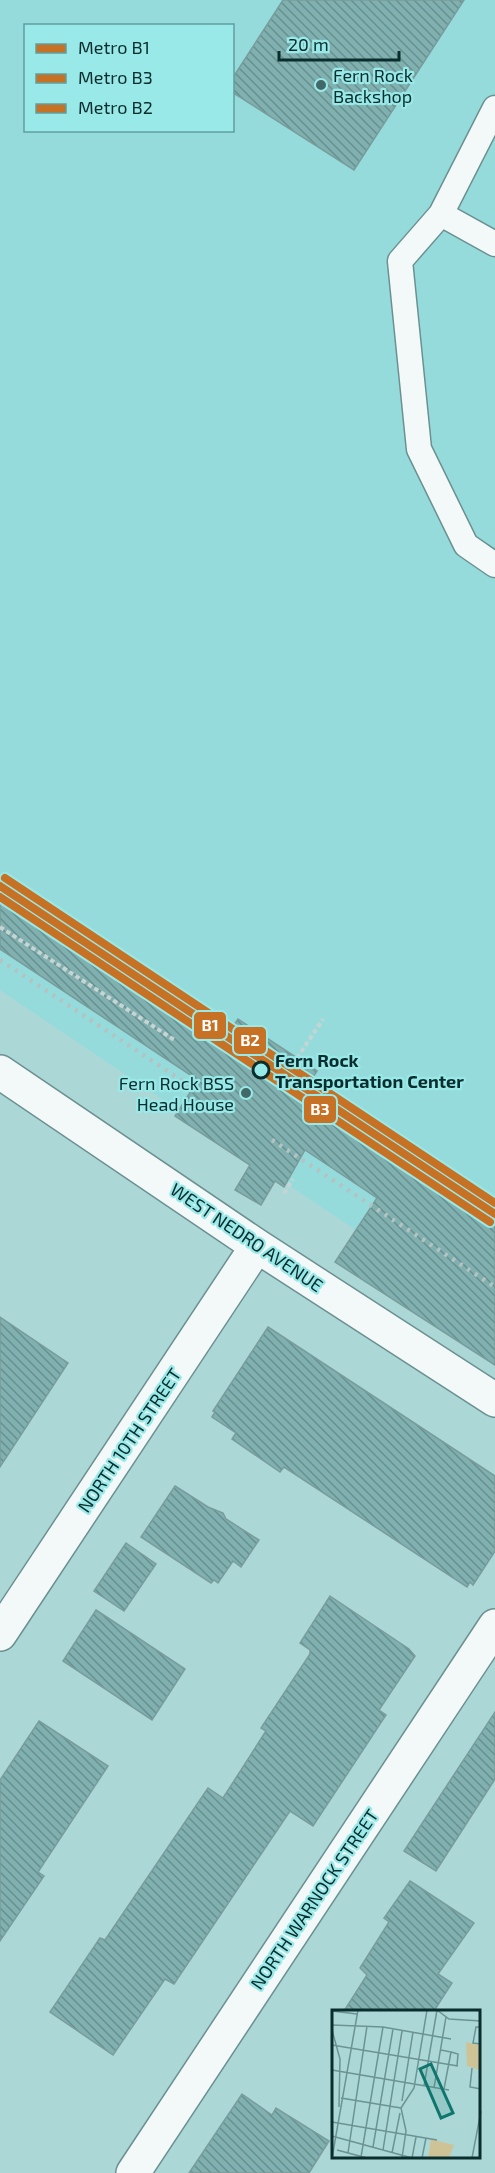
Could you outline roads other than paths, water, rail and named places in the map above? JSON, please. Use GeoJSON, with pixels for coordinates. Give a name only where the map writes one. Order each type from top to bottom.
{"type":"FeatureCollection","features":[{"type":"Feature","properties":{"kind":"street","name":"WEST NEDRO AVENUE"},"geometry":{"type":"LineString","coordinates":[[0,1072],[257,1246],[495,1400]]}},
{"type":"Feature","properties":{"kind":"street","name":"NORTH 10TH STREET"},"geometry":{"type":"LineString","coordinates":[[0,1634],[257,1246]]}},
{"type":"Feature","properties":{"kind":"street","name":"NORTH WARNOCK STREET"},"geometry":{"type":"LineString","coordinates":[[133,2173],[495,1626]]}},
{"type":"Feature","properties":{"kind":"lane"},"geometry":{"type":"LineString","coordinates":[[495,108],[441,214],[400,261],[419,449],[466,545],[495,565]]}},
{"type":"Feature","properties":{"kind":"lane"},"geometry":{"type":"LineString","coordinates":[[441,214],[495,244]]}},
{"type":"Feature","properties":{"kind":"railway"},"geometry":{"type":"LineString","coordinates":[[0,960],[193,1088]]}},
{"type":"Feature","properties":{"kind":"railway"},"geometry":{"type":"LineString","coordinates":[[272,1140],[495,1287]]}},
{"type":"Feature","properties":{"kind":"metro line","name":"B2"},"geometry":{"type":"LineString","coordinates":[[5,878],[495,1203]]}},
{"type":"Feature","properties":{"kind":"metro line","name":"B1"},"geometry":{"type":"LineString","coordinates":[[0,886],[495,1214]]}},
{"type":"Feature","properties":{"kind":"metro line","name":"B3"},"geometry":{"type":"LineString","coordinates":[[0,897],[490,1222]]}},
{"type":"Feature","properties":{"kind":"place","name":"Fern Rock Backshop"},"geometry":{"type":"Point","coordinates":[321,85]}},
{"type":"Feature","properties":{"kind":"place","name":"Fern Rock Transportation Center"},"geometry":{"type":"Point","coordinates":[261,1070]}},
{"type":"Feature","properties":{"kind":"place","name":"Fern Rock BSS Head House"},"geometry":{"type":"Point","coordinates":[246,1093]}}]}
